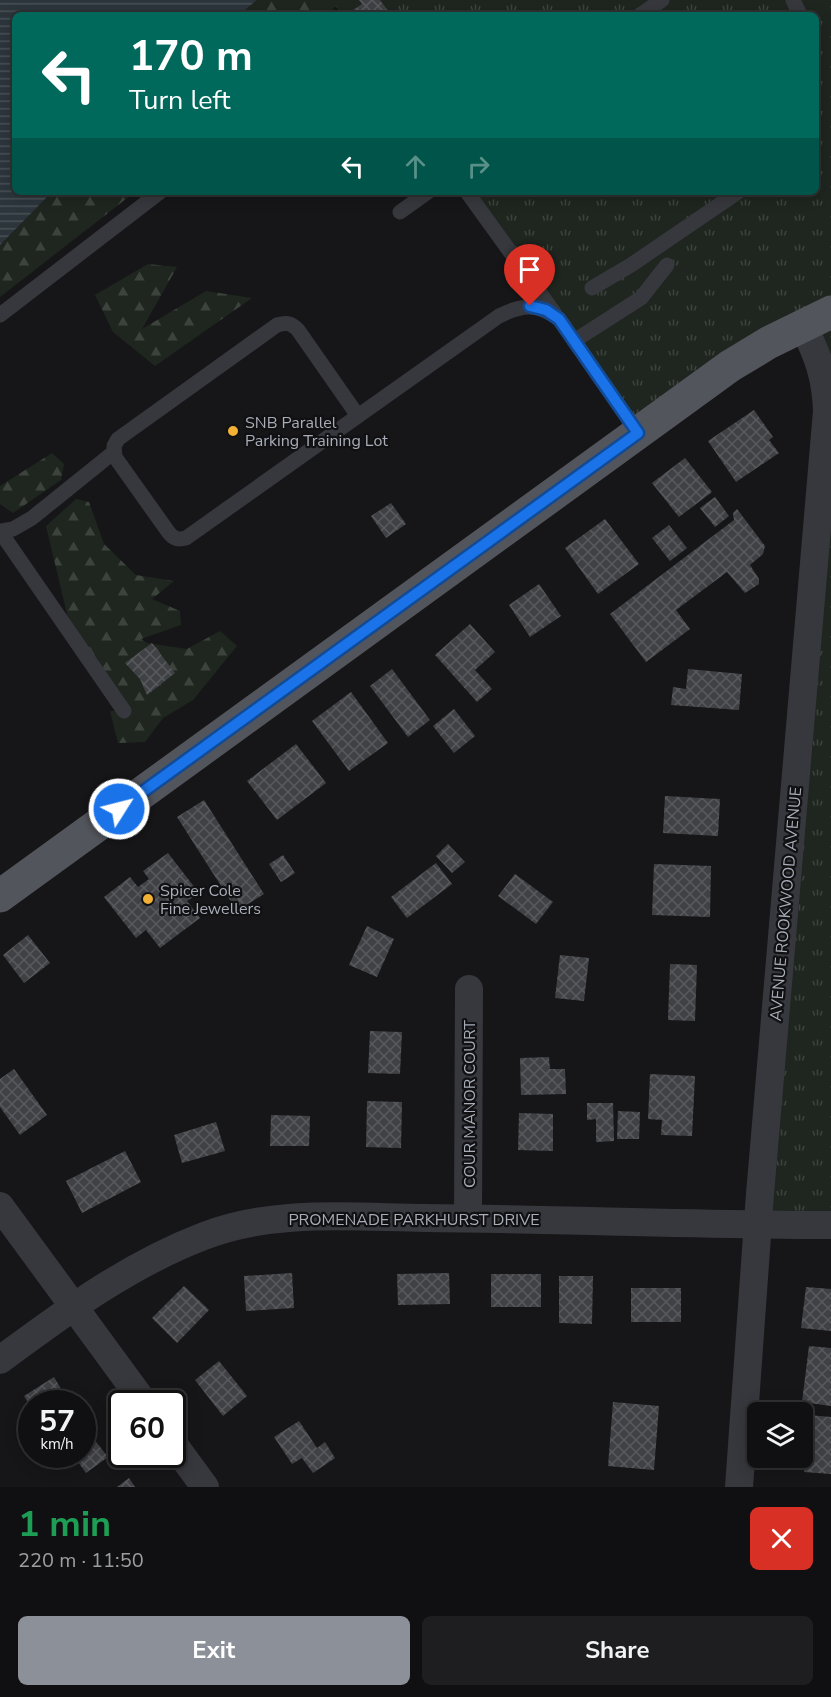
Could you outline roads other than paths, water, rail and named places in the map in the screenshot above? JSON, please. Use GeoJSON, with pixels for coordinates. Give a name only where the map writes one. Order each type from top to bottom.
{"type":"FeatureCollection","features":[{"type":"Feature","properties":{"kind":"main road"},"geometry":{"type":"LineString","coordinates":[[0,896],[730,366],[817,319]]}},
{"type":"Feature","properties":{"kind":"street","name":"AVENUE ROOKWOOD AVENUE"},"geometry":{"type":"LineString","coordinates":[[739,1487],[758,1224],[826,411],[826,387],[819,360],[817,319]]}},
{"type":"Feature","properties":{"kind":"street","name":"COUR MANOR COURT"},"geometry":{"type":"LineString","coordinates":[[468,1218],[469,990]]}},
{"type":"Feature","properties":{"kind":"street"},"geometry":{"type":"LineString","coordinates":[[0,1206],[135,1390]]}},
{"type":"Feature","properties":{"kind":"street","name":"PROMENADE PARKHURST DRIVE"},"geometry":{"type":"LineString","coordinates":[[0,1360],[111,1281],[150,1260],[205,1235],[270,1220],[300,1217],[468,1218],[831,1226]]}},
{"type":"Feature","properties":{"kind":"street"},"geometry":{"type":"LineString","coordinates":[[186,1461],[205,1487]]}},
{"type":"Feature","properties":{"kind":"lane"},"geometry":{"type":"LineString","coordinates":[[644,12],[662,0]]}},
{"type":"Feature","properties":{"kind":"lane"},"geometry":{"type":"LineString","coordinates":[[0,315],[156,195]]}},
{"type":"Feature","properties":{"kind":"lane"},"geometry":{"type":"LineString","coordinates":[[400,212],[425,195]]}},
{"type":"Feature","properties":{"kind":"lane"},"geometry":{"type":"LineString","coordinates":[[469,195],[638,433]]}},
{"type":"Feature","properties":{"kind":"lane"},"geometry":{"type":"LineString","coordinates":[[592,288],[648,254],[734,195]]}},
{"type":"Feature","properties":{"kind":"lane"},"geometry":{"type":"LineString","coordinates":[[574,341],[641,298],[667,265]]}},
{"type":"Feature","properties":{"kind":"lane"},"geometry":{"type":"LineString","coordinates":[[358,416],[298,330],[292,324],[285,322],[277,325],[118,439],[114,452],[115,457],[169,533],[173,538],[180,540],[186,538],[499,316],[514,309],[530,306],[546,310],[559,319]]}},
{"type":"Feature","properties":{"kind":"lane"},"geometry":{"type":"LineString","coordinates":[[114,452],[32,518],[13,529],[0,532],[124,711]]}},
{"type":"Feature","properties":{"kind":"place","name":"SNB Parallel Parking Training Lot"},"geometry":{"type":"Point","coordinates":[233,431]}},
{"type":"Feature","properties":{"kind":"place","name":"Spicer Cole Fine Jewellers"},"geometry":{"type":"Point","coordinates":[148,899]}}]}
